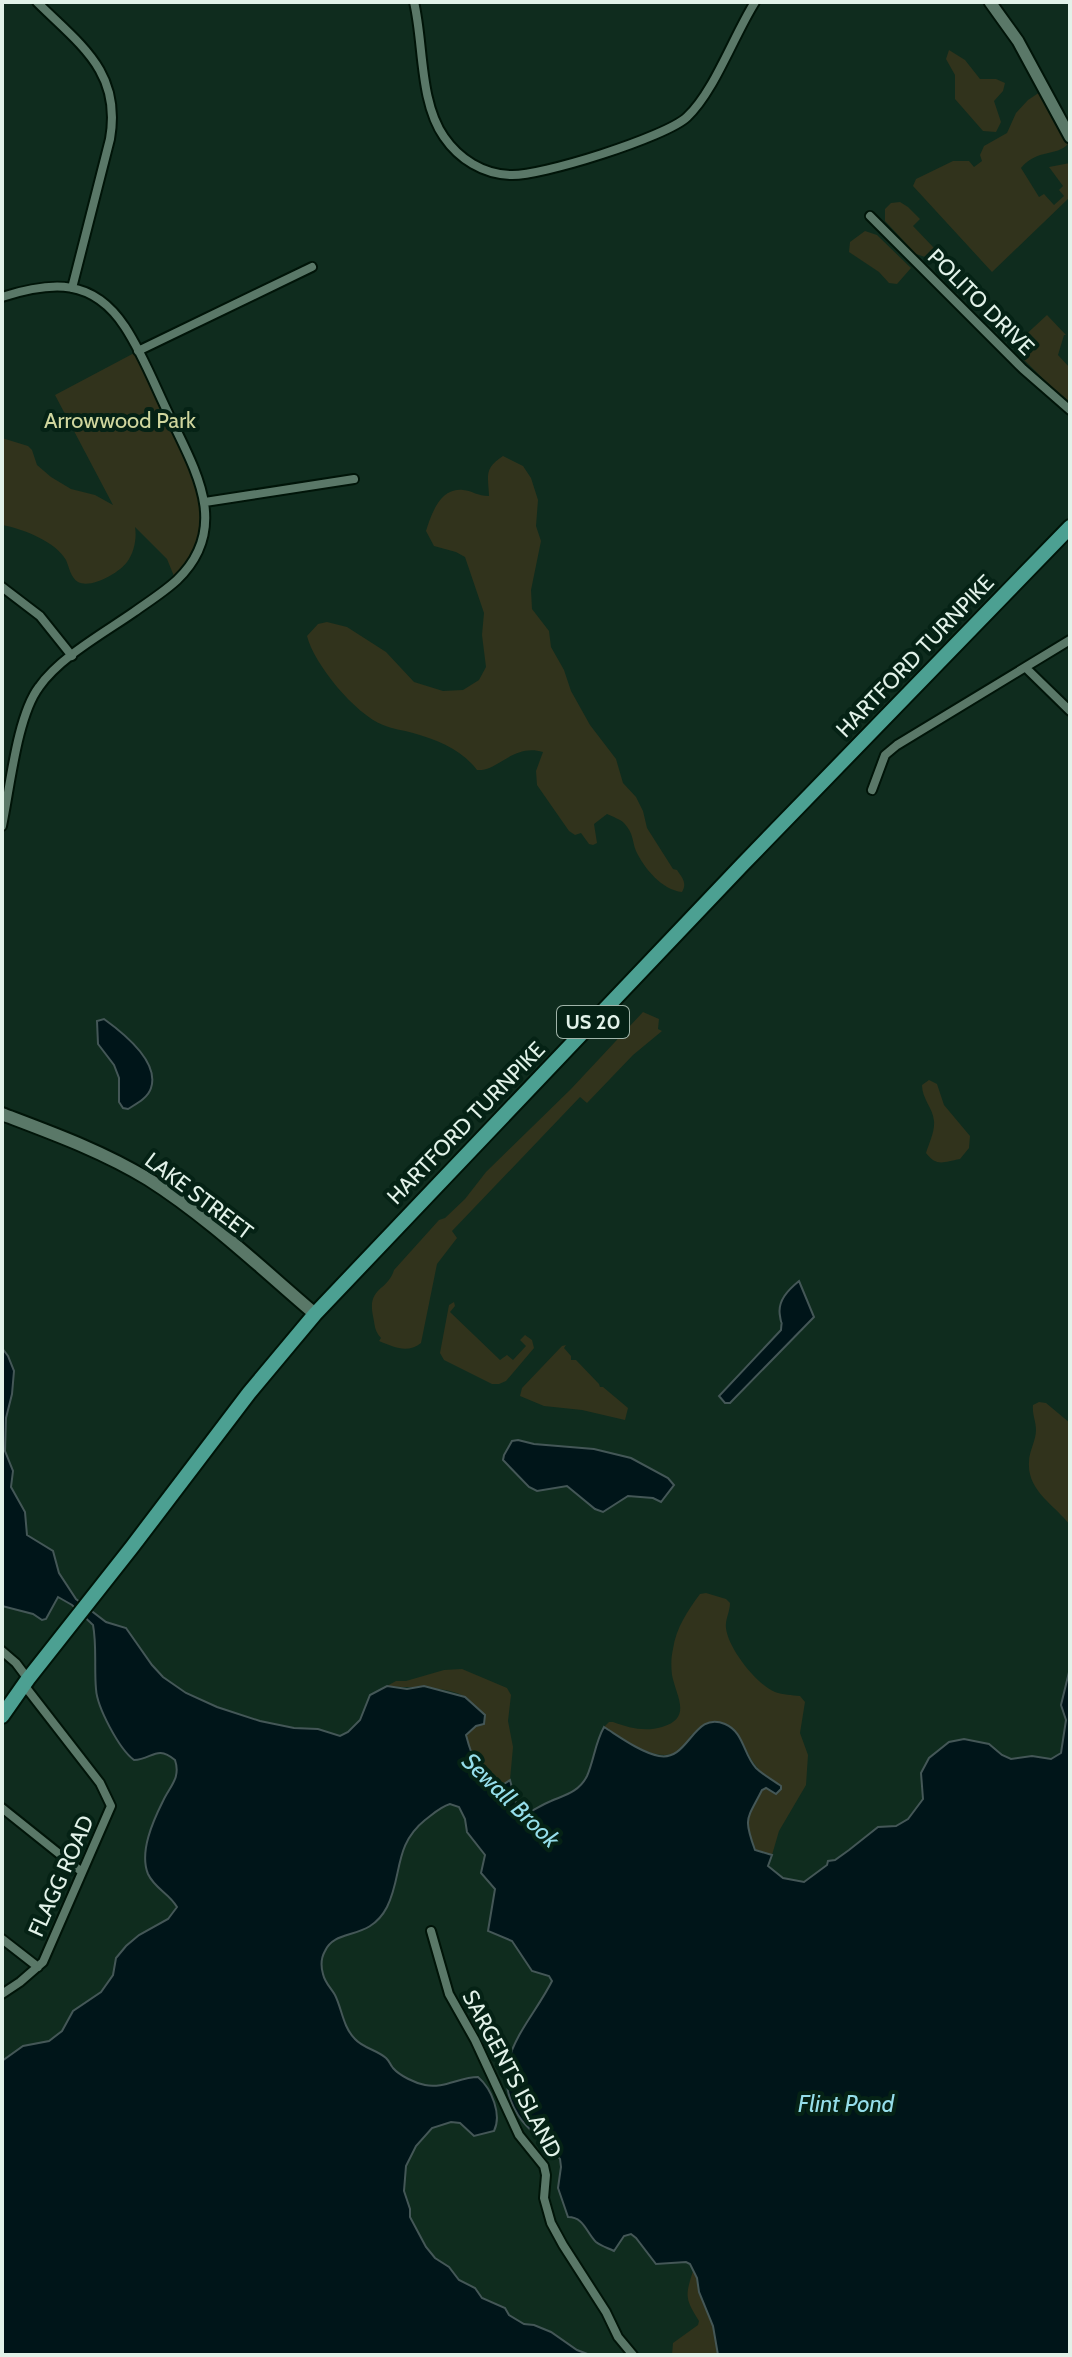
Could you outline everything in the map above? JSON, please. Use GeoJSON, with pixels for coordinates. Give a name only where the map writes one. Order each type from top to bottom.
{"type":"FeatureCollection","features":[{"type":"Feature","properties":{"kind":"main road","name":"HARTFORD TURNPIKE"},"geometry":{"type":"LineString","coordinates":[[2,1716],[249,1393],[315,1314],[732,875],[1070,527]]}},
{"type":"Feature","properties":{"kind":"main road","name":"LAKE STREET"},"geometry":{"type":"LineString","coordinates":[[2,1114],[97,1151],[151,1181],[195,1212],[315,1314]]}},
{"type":"Feature","properties":{"kind":"street"},"geometry":{"type":"LineString","coordinates":[[37,2],[92,58],[105,78],[112,102],[110,139],[72,288]]}},
{"type":"Feature","properties":{"kind":"street"},"geometry":{"type":"LineString","coordinates":[[414,2],[429,100],[439,130],[451,147],[476,166],[496,173],[519,175],[541,172],[648,138],[679,123],[709,88],[755,2]]}},
{"type":"Feature","properties":{"kind":"street"},"geometry":{"type":"LineString","coordinates":[[990,2],[1018,41],[1070,137]]}},
{"type":"Feature","properties":{"kind":"street","name":"POLITO DRIVE"},"geometry":{"type":"LineString","coordinates":[[870,216],[1023,369],[1070,410]]}},
{"type":"Feature","properties":{"kind":"street"},"geometry":{"type":"LineString","coordinates":[[138,351],[312,267]]}},
{"type":"Feature","properties":{"kind":"street"},"geometry":{"type":"LineString","coordinates":[[2,297],[38,287],[72,288],[110,308],[138,351],[196,473],[205,502],[203,536],[185,572],[44,680],[27,708],[2,826]]}},
{"type":"Feature","properties":{"kind":"street"},"geometry":{"type":"LineString","coordinates":[[205,502],[354,479]]}},
{"type":"Feature","properties":{"kind":"street"},"geometry":{"type":"LineString","coordinates":[[2,587],[40,616],[72,656]]}},
{"type":"Feature","properties":{"kind":"street"},"geometry":{"type":"LineString","coordinates":[[872,790],[885,755],[896,746],[1070,640]]}},
{"type":"Feature","properties":{"kind":"street"},"geometry":{"type":"LineString","coordinates":[[1026,668],[1070,711]]}},
{"type":"Feature","properties":{"kind":"street"},"geometry":{"type":"LineString","coordinates":[[2,1651],[16,1663],[26,1682]]}},
{"type":"Feature","properties":{"kind":"street","name":"FLAGG ROAD"},"geometry":{"type":"LineString","coordinates":[[2,1994],[43,1962],[110,1810],[110,1802],[100,1783],[26,1682]]}},
{"type":"Feature","properties":{"kind":"street"},"geometry":{"type":"LineString","coordinates":[[2,1808],[82,1872]]}},
{"type":"Feature","properties":{"kind":"street","name":"SARGENTS ISLAND"},"geometry":{"type":"LineString","coordinates":[[431,1931],[449,1994],[475,2040],[519,2135],[544,2166],[546,2208],[551,2223],[618,2337],[633,2355]]}},
{"type":"Feature","properties":{"kind":"street"},"geometry":{"type":"LineString","coordinates":[[2,1939],[38,1967]]}},
{"type":"Feature","properties":{"kind":"green space"},"geometry":{"type":"Polygon","coordinates":[[[949,50],[965,60],[980,79],[996,79],[1005,83],[1003,91],[994,101],[1001,122],[996,132],[983,131],[955,99],[955,75],[946,59],[949,50]]]}},
{"type":"Feature","properties":{"kind":"green space"},"geometry":{"type":"Polygon","coordinates":[[[1040,92],[1068,144],[1034,158],[1021,168],[1039,197],[1044,194],[1054,205],[1064,196],[1059,190],[1063,186],[1049,167],[1070,163],[1070,197],[992,272],[913,186],[916,179],[953,161],[969,161],[974,167],[982,161],[980,155],[984,146],[1007,133],[1016,113],[1040,92]]]}},
{"type":"Feature","properties":{"kind":"green space"},"geometry":{"type":"Polygon","coordinates":[[[900,202],[920,219],[913,226],[934,248],[925,257],[916,254],[885,221],[885,209],[891,203],[900,202]]]}},
{"type":"Feature","properties":{"kind":"green space"},"geometry":{"type":"Polygon","coordinates":[[[865,231],[877,235],[911,268],[897,284],[889,283],[879,272],[849,252],[850,242],[865,231]]]}},
{"type":"Feature","properties":{"kind":"green space"},"geometry":{"type":"Polygon","coordinates":[[[1047,315],[1066,335],[1058,355],[1070,368],[1070,405],[1019,355],[1024,347],[1020,340],[1047,315]]]}},
{"type":"Feature","properties":{"kind":"green space","name":"Arrowwood Park"},"geometry":{"type":"Polygon","coordinates":[[[138,351],[205,502],[199,548],[176,581],[167,559],[135,527],[133,550],[123,566],[104,579],[84,584],[74,578],[66,560],[54,547],[29,533],[2,525],[2,438],[28,446],[37,465],[51,477],[71,489],[95,495],[113,505],[55,395],[138,351]]]}},
{"type":"Feature","properties":{"kind":"green space"},"geometry":{"type":"Polygon","coordinates":[[[503,456],[523,466],[531,478],[538,500],[536,526],[541,541],[531,590],[532,609],[549,631],[551,647],[571,691],[590,725],[616,759],[623,783],[636,797],[647,828],[673,869],[683,879],[682,892],[661,883],[649,871],[636,851],[630,831],[618,819],[607,814],[594,824],[597,843],[593,845],[581,833],[575,835],[569,831],[537,785],[536,771],[543,752],[523,751],[492,767],[477,770],[457,751],[372,719],[337,687],[311,647],[307,636],[318,624],[327,622],[347,627],[386,652],[414,682],[443,691],[463,690],[479,680],[486,667],[482,635],[484,613],[465,557],[434,546],[426,531],[438,503],[448,493],[463,490],[489,496],[488,473],[503,456]]]}},
{"type":"Feature","properties":{"kind":"green space"},"geometry":{"type":"Polygon","coordinates":[[[643,1012],[659,1019],[658,1029],[662,1031],[633,1055],[587,1103],[580,1097],[452,1231],[457,1238],[437,1264],[421,1343],[406,1349],[379,1341],[381,1338],[375,1325],[373,1300],[394,1270],[643,1012]]]}},
{"type":"Feature","properties":{"kind":"green space"},"geometry":{"type":"Polygon","coordinates":[[[929,1080],[937,1084],[944,1105],[970,1136],[969,1148],[960,1159],[937,1162],[926,1153],[934,1125],[922,1090],[922,1085],[929,1080]]]}},
{"type":"Feature","properties":{"kind":"green space"},"geometry":{"type":"Polygon","coordinates":[[[454,1302],[455,1306],[450,1312],[500,1360],[507,1355],[513,1360],[526,1346],[520,1340],[525,1335],[532,1340],[534,1348],[506,1381],[492,1384],[444,1360],[440,1353],[449,1305],[454,1302]]]}},
{"type":"Feature","properties":{"kind":"green space"},"geometry":{"type":"Polygon","coordinates":[[[566,1345],[564,1348],[571,1360],[576,1360],[600,1387],[628,1408],[625,1420],[582,1410],[544,1406],[520,1396],[522,1388],[566,1345]]]}},
{"type":"Feature","properties":{"kind":"green space"},"geometry":{"type":"Polygon","coordinates":[[[1046,1403],[1070,1423],[1070,1525],[1032,1481],[1029,1458],[1036,1430],[1033,1405],[1046,1403]]]}},
{"type":"Feature","properties":{"kind":"green space"},"geometry":{"type":"Polygon","coordinates":[[[706,1593],[730,1603],[726,1625],[728,1636],[737,1655],[752,1674],[775,1692],[800,1696],[805,1702],[800,1733],[808,1755],[806,1785],[779,1831],[772,1855],[755,1850],[746,1820],[766,1788],[764,1774],[728,1725],[691,1735],[683,1747],[673,1754],[662,1755],[638,1747],[604,1727],[613,1722],[649,1729],[662,1727],[677,1718],[680,1706],[671,1669],[675,1641],[691,1606],[700,1594],[706,1593]]]}},
{"type":"Feature","properties":{"kind":"green space"},"geometry":{"type":"Polygon","coordinates":[[[462,1669],[507,1688],[511,1695],[508,1721],[513,1747],[510,1780],[504,1785],[488,1778],[474,1759],[466,1735],[476,1726],[476,1713],[468,1699],[447,1690],[387,1686],[444,1670],[462,1669]]]}},
{"type":"Feature","properties":{"kind":"green space"},"geometry":{"type":"Polygon","coordinates":[[[693,2271],[713,2326],[718,2355],[672,2355],[673,2343],[698,2325],[699,2321],[688,2297],[693,2271]]]}},
{"type":"Feature","properties":{"kind":"water"},"geometry":{"type":"Polygon","coordinates":[[[104,1019],[138,1048],[150,1068],[152,1078],[149,1092],[128,1109],[119,1102],[119,1078],[114,1065],[98,1044],[97,1021],[104,1019]]]}},
{"type":"Feature","properties":{"kind":"water"},"geometry":{"type":"Polygon","coordinates":[[[799,1281],[814,1317],[730,1403],[725,1403],[719,1396],[781,1330],[782,1301],[799,1281]]]}},
{"type":"Feature","properties":{"kind":"water","name":"Flint Pond"},"geometry":{"type":"Polygon","coordinates":[[[2,1348],[14,1371],[6,1418],[5,1451],[13,1471],[11,1487],[25,1512],[27,1535],[53,1551],[59,1573],[76,1599],[106,1622],[126,1628],[163,1677],[186,1693],[217,1707],[260,1721],[318,1729],[340,1736],[360,1720],[370,1695],[387,1686],[407,1689],[424,1686],[465,1697],[485,1715],[484,1724],[476,1726],[466,1735],[474,1759],[488,1777],[504,1784],[510,1780],[517,1807],[528,1813],[580,1786],[587,1776],[604,1727],[645,1751],[669,1756],[685,1745],[705,1724],[725,1724],[736,1732],[756,1768],[781,1786],[776,1794],[766,1788],[762,1790],[750,1813],[748,1824],[755,1850],[772,1855],[768,1866],[783,1878],[804,1882],[828,1861],[835,1860],[878,1827],[896,1826],[908,1819],[923,1799],[921,1773],[929,1758],[949,1742],[964,1739],[989,1744],[1011,1759],[1032,1756],[1051,1759],[1061,1753],[1066,1720],[1061,1705],[1070,1668],[1070,2355],[718,2355],[713,2326],[690,2264],[656,2264],[631,2234],[624,2236],[614,2251],[596,2242],[581,2222],[568,2217],[558,2188],[560,2159],[518,2115],[509,2096],[506,2078],[508,2061],[514,2045],[552,1981],[549,1976],[532,1971],[512,1941],[488,1931],[495,1889],[481,1873],[485,1855],[467,1832],[459,1807],[450,1804],[415,1830],[403,1851],[392,1895],[380,1918],[330,1944],[323,1957],[323,1974],[351,2034],[362,2045],[386,2058],[400,2074],[417,2083],[432,2086],[478,2077],[488,2088],[494,2102],[497,2118],[494,2131],[474,2136],[460,2123],[451,2122],[432,2128],[416,2146],[406,2166],[404,2191],[410,2217],[426,2247],[459,2280],[475,2288],[482,2298],[505,2308],[509,2315],[524,2324],[551,2332],[590,2355],[2,2355],[2,2061],[23,2046],[49,2041],[62,2031],[73,2011],[101,1992],[113,1975],[116,1958],[126,1946],[168,1919],[177,1907],[151,1879],[145,1856],[151,1827],[176,1777],[175,1760],[158,1753],[134,1760],[116,1737],[97,1697],[93,1625],[72,1605],[58,1597],[46,1619],[42,1620],[33,1614],[2,1606],[2,1348]]]}},
{"type":"Feature","properties":{"kind":"water"},"geometry":{"type":"Polygon","coordinates":[[[512,1441],[594,1449],[631,1458],[668,1478],[674,1485],[661,1502],[653,1498],[628,1496],[603,1512],[567,1486],[537,1491],[529,1487],[503,1460],[512,1441]]]}},
{"type":"Feature","properties":{"kind":"water label","name":"Sewall Brook"},"geometry":{"type":"Point","coordinates":[511,1800]}}]}
